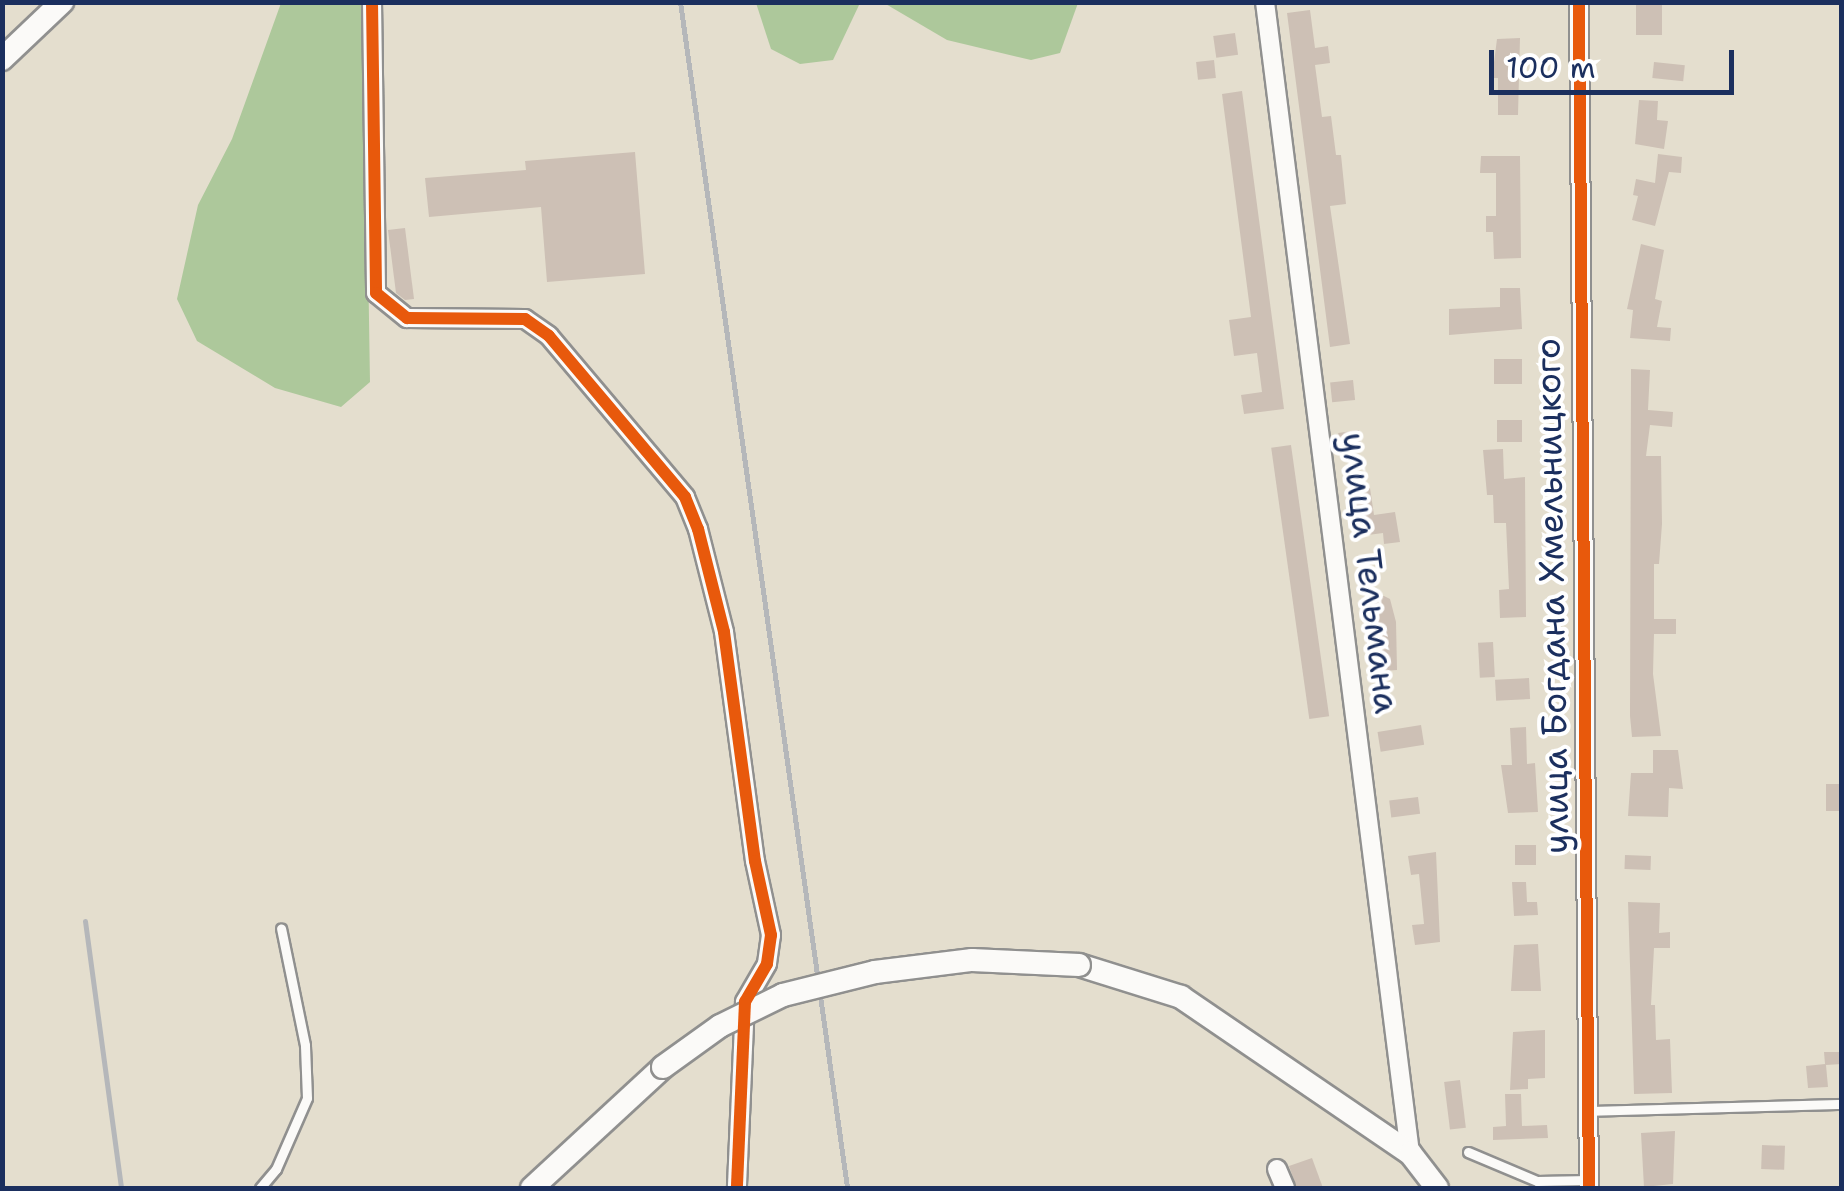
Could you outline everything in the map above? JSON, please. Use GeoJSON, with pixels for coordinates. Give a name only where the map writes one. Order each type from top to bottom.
{"type":"FeatureCollection","features":[{"type":"Feature","properties":{"kind":"street"},"geometry":{"type":"LineString","coordinates":[[2,59],[62,2]]}},
{"type":"Feature","properties":{"kind":"street"},"geometry":{"type":"LineString","coordinates":[[372,2],[376,293],[407,318],[525,320],[549,336],[685,497],[698,529],[724,632],[754,861],[772,935],[768,964],[745,1002],[737,1188]]}},
{"type":"Feature","properties":{"kind":"street","name":"улица Тельмана"},"geometry":{"type":"LineString","coordinates":[[1265,2],[1410,1152]]}},
{"type":"Feature","properties":{"kind":"street","name":"улица Богдана Хмельницкого"},"geometry":{"type":"LineString","coordinates":[[1579,2],[1589,1184]]}},
{"type":"Feature","properties":{"kind":"street"},"geometry":{"type":"LineString","coordinates":[[532,1188],[663,1068],[720,1026],[783,995],[857,976],[972,960],[1079,965],[1180,997],[1410,1152],[1437,1188]]}},
{"type":"Feature","properties":{"kind":"street"},"geometry":{"type":"LineString","coordinates":[[1277,1170],[1285,1188]]}},
{"type":"Feature","properties":{"kind":"lane"},"geometry":{"type":"LineString","coordinates":[[260,1188],[276,1170],[306,1098],[305,1046],[281,928]]}},
{"type":"Feature","properties":{"kind":"lane"},"geometry":{"type":"LineString","coordinates":[[1587,1111],[1842,1104]]}},
{"type":"Feature","properties":{"kind":"lane"},"geometry":{"type":"LineString","coordinates":[[1468,1152],[1537,1181],[1589,1184]]}},
{"type":"Feature","properties":{"kind":"green space"},"geometry":{"type":"Polygon","coordinates":[[[756,2],[860,3],[833,60],[800,64],[771,49],[756,2]]]}},
{"type":"Feature","properties":{"kind":"green space"},"geometry":{"type":"Polygon","coordinates":[[[281,3],[364,3],[370,382],[341,407],[275,388],[197,341],[177,299],[198,205],[232,139],[281,3]]]}},
{"type":"Feature","properties":{"kind":"green space"},"geometry":{"type":"Polygon","coordinates":[[[884,3],[1078,3],[1060,53],[1031,60],[947,40],[884,3]]]}},
{"type":"Feature","properties":{"kind":"building"},"geometry":{"type":"Polygon","coordinates":[[[1636,2],[1662,2],[1662,35],[1636,35],[1636,2]]]}},
{"type":"Feature","properties":{"kind":"building"},"geometry":{"type":"Polygon","coordinates":[[[1310,10],[1315,48],[1328,46],[1330,63],[1315,65],[1322,117],[1331,116],[1336,155],[1341,155],[1346,204],[1330,206],[1350,344],[1330,347],[1287,13],[1310,10]]]}},
{"type":"Feature","properties":{"kind":"building"},"geometry":{"type":"Polygon","coordinates":[[[1235,33],[1238,55],[1216,58],[1213,36],[1235,33]]]}},
{"type":"Feature","properties":{"kind":"building"},"geometry":{"type":"Polygon","coordinates":[[[1520,38],[1518,115],[1498,115],[1498,78],[1492,78],[1497,39],[1520,38]]]}},
{"type":"Feature","properties":{"kind":"building"},"geometry":{"type":"Polygon","coordinates":[[[1214,60],[1216,78],[1198,80],[1196,62],[1214,60]]]}},
{"type":"Feature","properties":{"kind":"building"},"geometry":{"type":"Polygon","coordinates":[[[1654,62],[1685,65],[1683,81],[1652,78],[1654,62]]]}},
{"type":"Feature","properties":{"kind":"building"},"geometry":{"type":"Polygon","coordinates":[[[1242,91],[1284,409],[1244,414],[1241,395],[1262,392],[1257,353],[1234,356],[1229,320],[1251,317],[1222,94],[1242,91]]]}},
{"type":"Feature","properties":{"kind":"building"},"geometry":{"type":"Polygon","coordinates":[[[1639,100],[1658,101],[1657,120],[1668,121],[1664,149],[1635,144],[1639,100]]]}},
{"type":"Feature","properties":{"kind":"building"},"geometry":{"type":"Polygon","coordinates":[[[635,152],[645,274],[547,282],[541,207],[429,217],[425,178],[526,170],[525,161],[635,152]]]}},
{"type":"Feature","properties":{"kind":"building"},"geometry":{"type":"Polygon","coordinates":[[[1658,154],[1682,157],[1681,173],[1669,172],[1655,226],[1632,220],[1638,196],[1633,195],[1636,179],[1655,183],[1658,154]]]}},
{"type":"Feature","properties":{"kind":"building"},"geometry":{"type":"Polygon","coordinates":[[[1481,156],[1520,156],[1521,258],[1494,259],[1493,232],[1486,232],[1486,216],[1496,216],[1496,173],[1480,173],[1481,156]]]}},
{"type":"Feature","properties":{"kind":"building"},"geometry":{"type":"Polygon","coordinates":[[[405,228],[414,299],[405,300],[396,293],[388,230],[405,228]]]}},
{"type":"Feature","properties":{"kind":"building"},"geometry":{"type":"Polygon","coordinates":[[[1641,244],[1664,250],[1655,299],[1662,301],[1657,327],[1671,328],[1670,341],[1630,338],[1633,310],[1627,309],[1641,244]]]}},
{"type":"Feature","properties":{"kind":"building"},"geometry":{"type":"Polygon","coordinates":[[[1500,288],[1520,288],[1522,329],[1449,335],[1449,309],[1500,307],[1500,288]]]}},
{"type":"Feature","properties":{"kind":"building"},"geometry":{"type":"Polygon","coordinates":[[[1494,359],[1522,359],[1522,384],[1494,384],[1494,359]]]}},
{"type":"Feature","properties":{"kind":"building"},"geometry":{"type":"Polygon","coordinates":[[[1631,369],[1650,370],[1648,410],[1673,412],[1672,427],[1650,425],[1646,456],[1661,456],[1662,524],[1659,564],[1654,564],[1654,619],[1676,619],[1676,634],[1654,634],[1653,674],[1661,736],[1632,737],[1630,716],[1631,369]]]}},
{"type":"Feature","properties":{"kind":"building"},"geometry":{"type":"Polygon","coordinates":[[[1353,380],[1355,400],[1332,402],[1330,382],[1353,380]]]}},
{"type":"Feature","properties":{"kind":"building"},"geometry":{"type":"Polygon","coordinates":[[[1497,420],[1522,420],[1522,442],[1497,442],[1497,420]]]}},
{"type":"Feature","properties":{"kind":"building"},"geometry":{"type":"Polygon","coordinates":[[[1359,430],[1361,445],[1340,448],[1338,433],[1359,430]]]}},
{"type":"Feature","properties":{"kind":"building"},"geometry":{"type":"Polygon","coordinates":[[[1291,445],[1329,716],[1309,719],[1271,448],[1291,445]]]}},
{"type":"Feature","properties":{"kind":"building"},"geometry":{"type":"Polygon","coordinates":[[[1503,449],[1504,479],[1525,477],[1526,617],[1500,618],[1499,590],[1509,589],[1506,523],[1494,523],[1493,495],[1487,495],[1483,450],[1503,449]]]}},
{"type":"Feature","properties":{"kind":"building"},"geometry":{"type":"Polygon","coordinates":[[[1370,488],[1374,515],[1395,512],[1400,542],[1384,544],[1383,533],[1353,537],[1348,491],[1370,488]]]}},
{"type":"Feature","properties":{"kind":"building"},"geometry":{"type":"Polygon","coordinates":[[[1360,599],[1390,599],[1396,622],[1397,670],[1370,672],[1360,599]]]}},
{"type":"Feature","properties":{"kind":"building"},"geometry":{"type":"Polygon","coordinates":[[[1493,642],[1495,677],[1480,678],[1478,643],[1493,642]]]}},
{"type":"Feature","properties":{"kind":"building"},"geometry":{"type":"Polygon","coordinates":[[[1529,678],[1530,699],[1496,701],[1495,680],[1529,678]]]}},
{"type":"Feature","properties":{"kind":"building"},"geometry":{"type":"Polygon","coordinates":[[[1421,725],[1424,745],[1381,752],[1378,732],[1421,725]]]}},
{"type":"Feature","properties":{"kind":"building"},"geometry":{"type":"Polygon","coordinates":[[[1526,727],[1527,764],[1535,763],[1538,812],[1508,813],[1501,765],[1512,765],[1510,728],[1526,727]]]}},
{"type":"Feature","properties":{"kind":"building"},"geometry":{"type":"Polygon","coordinates":[[[1653,750],[1678,750],[1683,789],[1669,788],[1668,817],[1628,816],[1631,773],[1653,773],[1653,750]]]}},
{"type":"Feature","properties":{"kind":"building"},"geometry":{"type":"Polygon","coordinates":[[[1826,784],[1842,784],[1842,811],[1826,811],[1826,784]]]}},
{"type":"Feature","properties":{"kind":"building"},"geometry":{"type":"Polygon","coordinates":[[[1418,797],[1420,814],[1391,817],[1389,801],[1418,797]]]}},
{"type":"Feature","properties":{"kind":"building"},"geometry":{"type":"Polygon","coordinates":[[[1515,845],[1536,845],[1536,865],[1515,865],[1515,845]]]}},
{"type":"Feature","properties":{"kind":"building"},"geometry":{"type":"Polygon","coordinates":[[[1436,852],[1440,942],[1415,945],[1412,925],[1424,924],[1419,874],[1411,875],[1408,856],[1436,852]]]}},
{"type":"Feature","properties":{"kind":"building"},"geometry":{"type":"Polygon","coordinates":[[[1625,855],[1651,856],[1650,870],[1625,869],[1625,855]]]}},
{"type":"Feature","properties":{"kind":"building"},"geometry":{"type":"Polygon","coordinates":[[[1512,882],[1526,882],[1527,902],[1537,902],[1538,915],[1514,916],[1512,882]]]}},
{"type":"Feature","properties":{"kind":"building"},"geometry":{"type":"Polygon","coordinates":[[[1628,902],[1660,903],[1659,933],[1670,932],[1670,948],[1654,948],[1651,1005],[1655,1005],[1656,1040],[1670,1039],[1672,1093],[1634,1094],[1628,902]]]}},
{"type":"Feature","properties":{"kind":"building"},"geometry":{"type":"Polygon","coordinates":[[[1538,944],[1541,991],[1511,991],[1514,945],[1538,944]]]}},
{"type":"Feature","properties":{"kind":"building"},"geometry":{"type":"Polygon","coordinates":[[[1545,1030],[1545,1078],[1528,1079],[1528,1089],[1510,1090],[1513,1032],[1545,1030]]]}},
{"type":"Feature","properties":{"kind":"building"},"geometry":{"type":"Polygon","coordinates":[[[1824,1052],[1842,1052],[1842,1064],[1826,1065],[1828,1087],[1808,1088],[1806,1066],[1825,1064],[1824,1052]]]}},
{"type":"Feature","properties":{"kind":"building"},"geometry":{"type":"Polygon","coordinates":[[[1460,1080],[1466,1128],[1450,1130],[1444,1082],[1460,1080]]]}},
{"type":"Feature","properties":{"kind":"building"},"geometry":{"type":"Polygon","coordinates":[[[1505,1094],[1521,1094],[1522,1126],[1547,1125],[1548,1138],[1493,1140],[1493,1127],[1506,1126],[1505,1094]]]}},
{"type":"Feature","properties":{"kind":"building"},"geometry":{"type":"Polygon","coordinates":[[[1675,1131],[1673,1184],[1644,1187],[1641,1133],[1675,1131]]]}},
{"type":"Feature","properties":{"kind":"building"},"geometry":{"type":"Polygon","coordinates":[[[1762,1145],[1785,1146],[1784,1170],[1761,1169],[1762,1145]]]}},
{"type":"Feature","properties":{"kind":"building"},"geometry":{"type":"Polygon","coordinates":[[[1312,1158],[1323,1188],[1297,1188],[1289,1166],[1312,1158]]]}},
{"type":"Feature","properties":{"kind":"railway"},"geometry":{"type":"LineString","coordinates":[[680,2],[847,1188]]}},
{"type":"Feature","properties":{"kind":"railway"},"geometry":{"type":"LineString","coordinates":[[85,921],[121,1188]]}},
{"type":"Feature","properties":{"kind":"cycle path"},"geometry":{"type":"LineString","coordinates":[[372,2],[376,293],[407,318],[525,319],[549,336],[685,497],[698,529],[724,632],[755,861],[771,935],[767,964],[745,1002],[737,1188]]}},
{"type":"Feature","properties":{"kind":"cycle path"},"geometry":{"type":"LineString","coordinates":[[1579,2],[1589,1188]]}}]}
